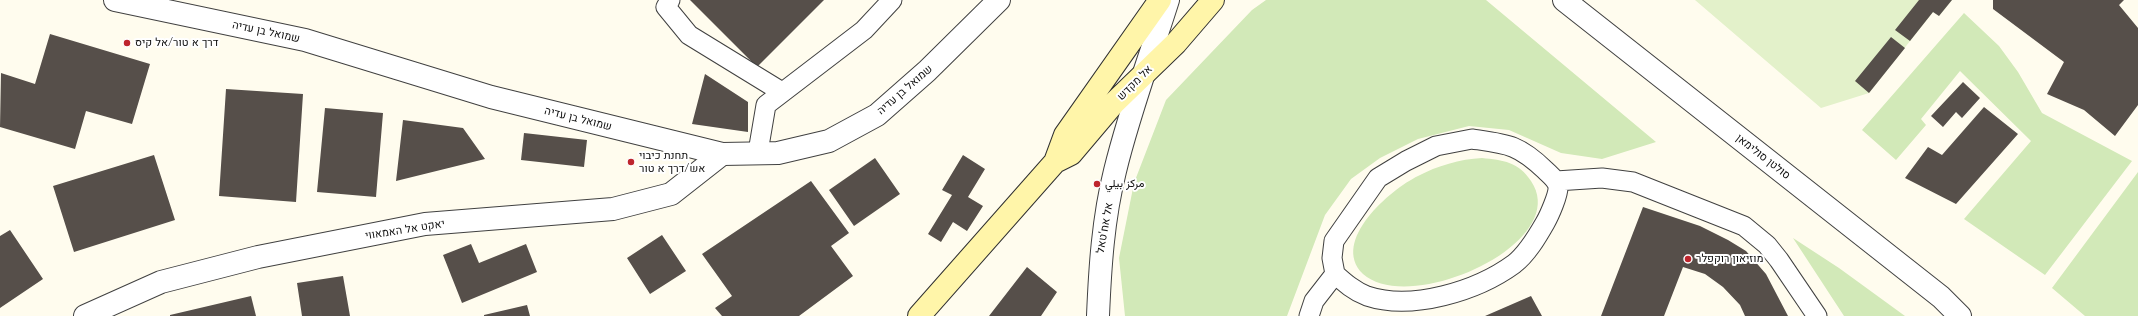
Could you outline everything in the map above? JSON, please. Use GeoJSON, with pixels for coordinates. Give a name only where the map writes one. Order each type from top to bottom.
{"type":"FeatureCollection","features":[{"type":"Feature","properties":{"kind":"main road","name":"אל מקדש"},"geometry":{"type":"LineString","coordinates":[[919,316],[1055,162],[1065,135],[1160,0]]}},
{"type":"Feature","properties":{"kind":"main road","name":"אל מקדש"},"geometry":{"type":"LineString","coordinates":[[1055,162],[1071,154],[1144,72],[1176,43],[1213,0]]}},
{"type":"Feature","properties":{"kind":"street","name":"שמואל בן עדיה"},"geometry":{"type":"LineString","coordinates":[[115,0],[305,40],[491,97],[722,154],[758,152],[778,153],[829,141],[877,115],[928,71],[999,0]]}},
{"type":"Feature","properties":{"kind":"street","name":"אל אח'טאל"},"geometry":{"type":"LineString","coordinates":[[1098,316],[1100,259],[1115,172],[1144,72],[1168,0]]}},
{"type":"Feature","properties":{"kind":"street","name":"סולטן סולימאן"},"geometry":{"type":"LineString","coordinates":[[1564,0],[1941,297],[1960,316]]}},
{"type":"Feature","properties":{"kind":"street","name":"יאקט אל האמאווי"},"geometry":{"type":"LineString","coordinates":[[84,316],[161,282],[258,257],[425,224],[613,209],[670,194],[722,154]]}},
{"type":"Feature","properties":{"kind":"street"},"geometry":{"type":"LineString","coordinates":[[1941,297],[1968,316]]}},
{"type":"Feature","properties":{"kind":"lane"},"geometry":{"type":"LineString","coordinates":[[670,0],[666,7],[689,35],[782,92]]}},
{"type":"Feature","properties":{"kind":"lane"},"geometry":{"type":"LineString","coordinates":[[758,152],[766,105],[864,30],[892,0]]}},
{"type":"Feature","properties":{"kind":"lane"},"geometry":{"type":"LineString","coordinates":[[1472,138],[1508,145],[1528,154],[1556,181],[1558,188],[1551,211],[1533,242],[1515,263],[1487,280],[1449,294],[1406,302],[1368,296],[1352,289],[1334,274],[1332,258],[1334,241],[1378,178],[1406,161],[1436,146],[1472,138]]}},
{"type":"Feature","properties":{"kind":"lane"},"geometry":{"type":"LineString","coordinates":[[1556,181],[1602,178],[1633,182],[1744,226],[1767,245],[1817,316]]}},
{"type":"Feature","properties":{"kind":"lane"},"geometry":{"type":"LineString","coordinates":[[1309,316],[1314,301],[1334,274]]}},
{"type":"Feature","properties":{"kind":"green space"},"geometry":{"type":"Polygon","coordinates":[[[1266,0],[1486,0],[1656,142],[1602,159],[1561,153],[1509,130],[1469,126],[1418,139],[1380,158],[1351,179],[1325,215],[1287,316],[1125,316],[1119,258],[1134,183],[1166,100],[1252,10],[1266,0]]]}},
{"type":"Feature","properties":{"kind":"green space"},"geometry":{"type":"Polygon","coordinates":[[[1695,0],[1952,0],[1939,16],[1933,12],[1869,93],[1821,108],[1695,0]]]}},
{"type":"Feature","properties":{"kind":"green space"},"geometry":{"type":"Polygon","coordinates":[[[1964,13],[1999,46],[2018,72],[2042,113],[2132,161],[2045,275],[1964,219],[2031,141],[1960,71],[1921,119],[1926,125],[1896,160],[1862,130],[1964,13]]]}},
{"type":"Feature","properties":{"kind":"green space"},"geometry":{"type":"Polygon","coordinates":[[[1482,158],[1510,163],[1521,170],[1531,181],[1538,205],[1529,228],[1509,249],[1480,266],[1448,279],[1415,286],[1385,285],[1363,274],[1355,261],[1354,247],[1359,232],[1380,204],[1393,192],[1425,172],[1457,161],[1482,158]]]}},
{"type":"Feature","properties":{"kind":"green space"},"geometry":{"type":"Polygon","coordinates":[[[2138,172],[2138,316],[2085,316],[2052,288],[2138,172]]]}},
{"type":"Feature","properties":{"kind":"green space"},"geometry":{"type":"Polygon","coordinates":[[[1793,238],[1839,268],[1905,316],[1844,316],[1793,238]]]}},
{"type":"Feature","properties":{"kind":"building"},"geometry":{"type":"Polygon","coordinates":[[[690,0],[824,0],[757,67],[690,0]]]}},
{"type":"Feature","properties":{"kind":"building"},"geometry":{"type":"Polygon","coordinates":[[[1919,0],[1952,0],[1939,16],[1933,12],[1910,41],[1895,30],[1919,0]]]}},
{"type":"Feature","properties":{"kind":"building"},"geometry":{"type":"Polygon","coordinates":[[[1993,0],[2124,0],[2119,5],[2138,28],[2138,105],[2115,136],[2084,110],[2047,94],[2064,62],[1993,9],[1993,0]]]}},
{"type":"Feature","properties":{"kind":"building"},"geometry":{"type":"Polygon","coordinates":[[[50,34],[150,64],[132,124],[86,111],[75,149],[0,127],[1,73],[35,84],[50,34]]]}},
{"type":"Feature","properties":{"kind":"building"},"geometry":{"type":"Polygon","coordinates":[[[1891,37],[1905,48],[1869,93],[1855,81],[1891,37]]]}},
{"type":"Feature","properties":{"kind":"building"},"geometry":{"type":"Polygon","coordinates":[[[705,74],[748,102],[748,132],[692,124],[705,74]]]}},
{"type":"Feature","properties":{"kind":"building"},"geometry":{"type":"Polygon","coordinates":[[[1963,82],[1980,98],[1962,118],[1956,112],[1943,127],[1931,116],[1963,82]]]}},
{"type":"Feature","properties":{"kind":"building"},"geometry":{"type":"Polygon","coordinates":[[[226,89],[303,94],[296,202],[219,196],[226,89]]]}},
{"type":"Feature","properties":{"kind":"building"},"geometry":{"type":"Polygon","coordinates":[[[1984,107],[2018,134],[1956,204],[1905,178],[1928,147],[1942,155],[1984,107]]]}},
{"type":"Feature","properties":{"kind":"building"},"geometry":{"type":"Polygon","coordinates":[[[325,108],[383,113],[376,197],[317,192],[325,108]]]}},
{"type":"Feature","properties":{"kind":"building"},"geometry":{"type":"Polygon","coordinates":[[[403,120],[463,128],[485,159],[396,181],[403,120]]]}},
{"type":"Feature","properties":{"kind":"building"},"geometry":{"type":"Polygon","coordinates":[[[524,133],[587,140],[584,167],[521,160],[524,133]]]}},
{"type":"Feature","properties":{"kind":"building"},"geometry":{"type":"Polygon","coordinates":[[[154,155],[175,220],[74,252],[53,186],[154,155]]]}},
{"type":"Feature","properties":{"kind":"building"},"geometry":{"type":"Polygon","coordinates":[[[963,155],[985,169],[968,197],[983,206],[967,231],[953,222],[941,242],[928,234],[952,195],[942,190],[963,155]]]}},
{"type":"Feature","properties":{"kind":"building"},"geometry":{"type":"Polygon","coordinates":[[[875,158],[900,194],[854,226],[829,190],[875,158]]]}},
{"type":"Feature","properties":{"kind":"building"},"geometry":{"type":"Polygon","coordinates":[[[811,181],[849,233],[831,246],[853,276],[799,316],[722,316],[715,308],[732,296],[702,254],[811,181]]]}},
{"type":"Feature","properties":{"kind":"building","name":"מוזיאון רוקפלר"},"geometry":{"type":"Polygon","coordinates":[[[1643,207],[1700,226],[1746,251],[1766,274],[1788,316],[1745,316],[1740,305],[1723,287],[1705,274],[1683,267],[1664,316],[1601,316],[1643,207]]]}},
{"type":"Feature","properties":{"kind":"building"},"geometry":{"type":"Polygon","coordinates":[[[10,230],[43,279],[0,308],[0,236],[10,230]]]}},
{"type":"Feature","properties":{"kind":"building"},"geometry":{"type":"Polygon","coordinates":[[[662,235],[686,271],[650,294],[627,258],[662,235]]]}},
{"type":"Feature","properties":{"kind":"building"},"geometry":{"type":"Polygon","coordinates":[[[471,244],[479,263],[526,244],[537,272],[462,303],[443,255],[471,244]]]}},
{"type":"Feature","properties":{"kind":"building"},"geometry":{"type":"Polygon","coordinates":[[[1027,267],[1057,292],[1041,316],[989,316],[1027,267]]]}},
{"type":"Feature","properties":{"kind":"building"},"geometry":{"type":"Polygon","coordinates":[[[343,276],[350,316],[302,316],[297,283],[343,276]]]}},
{"type":"Feature","properties":{"kind":"building"},"geometry":{"type":"Polygon","coordinates":[[[251,296],[256,316],[170,316],[170,315],[251,296]]]}},
{"type":"Feature","properties":{"kind":"building"},"geometry":{"type":"Polygon","coordinates":[[[1531,296],[1542,316],[1485,316],[1531,296]]]}},
{"type":"Feature","properties":{"kind":"building"},"geometry":{"type":"Polygon","coordinates":[[[527,305],[530,316],[484,316],[484,315],[527,305]]]}},
{"type":"Feature","properties":{"kind":"place","name":"דרך א טור/אל קיס"},"geometry":{"type":"Point","coordinates":[127,43]}},
{"type":"Feature","properties":{"kind":"place","name":"תחנת כיבוי אש/דרך א טור"},"geometry":{"type":"Point","coordinates":[631,162]}},
{"type":"Feature","properties":{"kind":"place","name":"مركز بيلي"},"geometry":{"type":"Point","coordinates":[1097,184]}},
{"type":"Feature","properties":{"kind":"place","name":"מוזיאון רוקפלר"},"geometry":{"type":"Point","coordinates":[1688,259]}}]}
